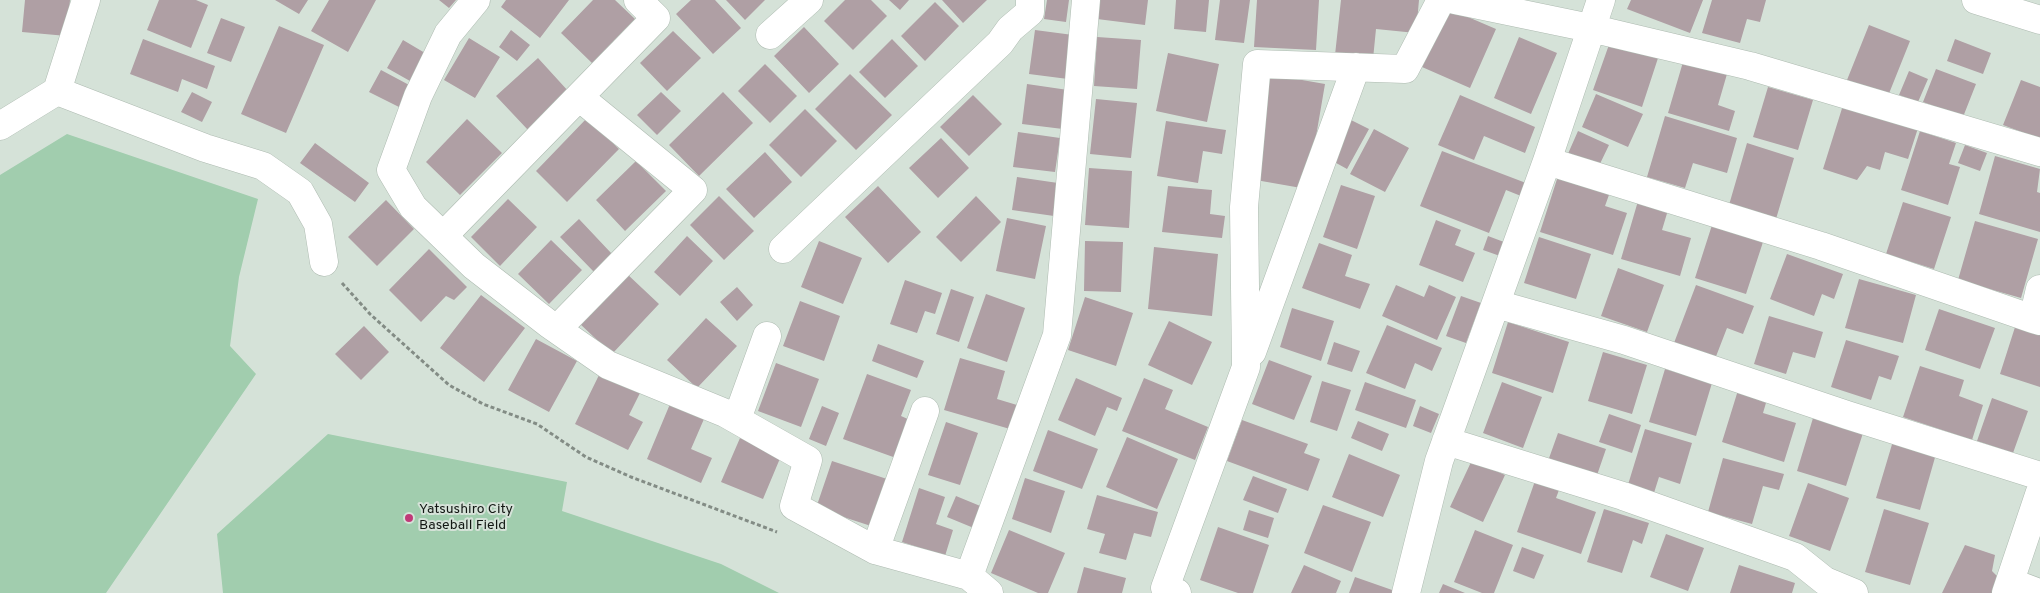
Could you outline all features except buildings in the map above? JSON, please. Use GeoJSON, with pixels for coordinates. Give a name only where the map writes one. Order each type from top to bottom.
{"type":"FeatureCollection","features":[{"type":"Feature","properties":{"kind":"street"},"geometry":{"type":"LineString","coordinates":[[0,126],[57,91],[86,0]]}},
{"type":"Feature","properties":{"kind":"street"},"geometry":{"type":"LineString","coordinates":[[476,0],[448,34],[418,96],[391,170],[413,206],[474,266],[608,365],[737,420],[808,460],[794,506],[875,550],[969,576],[990,593]]}},
{"type":"Feature","properties":{"kind":"street"},"geometry":{"type":"LineString","coordinates":[[443,236],[656,18],[638,0]]}},
{"type":"Feature","properties":{"kind":"street"},"geometry":{"type":"LineString","coordinates":[[770,35],[809,0]]}},
{"type":"Feature","properties":{"kind":"street"},"geometry":{"type":"LineString","coordinates":[[783,249],[1000,44],[1010,29],[1030,12],[1030,0]]}},
{"type":"Feature","properties":{"kind":"street"},"geometry":{"type":"LineString","coordinates":[[969,576],[1057,335],[1086,0]]}},
{"type":"Feature","properties":{"kind":"street"},"geometry":{"type":"LineString","coordinates":[[1246,368],[1244,207],[1257,64],[1405,69],[1441,0]]}},
{"type":"Feature","properties":{"kind":"street"},"geometry":{"type":"LineString","coordinates":[[1455,0],[1590,28],[1750,66],[2040,152]]}},
{"type":"Feature","properties":{"kind":"street"},"geometry":{"type":"LineString","coordinates":[[1406,593],[1446,441],[1548,161],[1590,28],[1601,0]]}},
{"type":"Feature","properties":{"kind":"street"},"geometry":{"type":"LineString","coordinates":[[1976,0],[2040,20]]}},
{"type":"Feature","properties":{"kind":"street"},"geometry":{"type":"LineString","coordinates":[[1177,593],[1165,588],[1356,67]]}},
{"type":"Feature","properties":{"kind":"street"},"geometry":{"type":"LineString","coordinates":[[57,91],[205,148],[262,166],[300,192],[318,224],[324,262]]}},
{"type":"Feature","properties":{"kind":"street"},"geometry":{"type":"LineString","coordinates":[[557,329],[693,190],[579,97]]}},
{"type":"Feature","properties":{"kind":"street"},"geometry":{"type":"LineString","coordinates":[[1548,161],[1821,246],[2036,320],[2040,289]]}},
{"type":"Feature","properties":{"kind":"street"},"geometry":{"type":"LineString","coordinates":[[1496,304],[1624,340],[2040,476]]}},
{"type":"Feature","properties":{"kind":"street"},"geometry":{"type":"LineString","coordinates":[[737,420],[766,336]]}},
{"type":"Feature","properties":{"kind":"street"},"geometry":{"type":"LineString","coordinates":[[875,550],[925,411]]}},
{"type":"Feature","properties":{"kind":"street"},"geometry":{"type":"LineString","coordinates":[[1446,441],[1622,496],[1794,557],[1825,582],[1854,593]]}},
{"type":"Feature","properties":{"kind":"street"},"geometry":{"type":"LineString","coordinates":[[2040,492],[2008,588],[2040,593]]}},
{"type":"Feature","properties":{"kind":"path"},"geometry":{"type":"LineString","coordinates":[[324,262],[370,314],[449,385],[483,404],[537,424],[586,456],[631,477],[786,536]]}},
{"type":"Feature","properties":{"kind":"green space"},"geometry":{"type":"Polygon","coordinates":[[[67,134],[258,199],[239,277],[230,346],[256,374],[106,593],[0,593],[0,175],[67,134]]]}},
{"type":"Feature","properties":{"kind":"green space","name":"Yatsushiro City Baseball Field"},"geometry":{"type":"Polygon","coordinates":[[[328,434],[567,482],[562,511],[721,564],[779,593],[223,593],[217,534],[328,434]]]}},
{"type":"Feature","properties":{"kind":"place","name":"Yatsushiro City Baseball Field"},"geometry":{"type":"Point","coordinates":[409,518]}}]}
